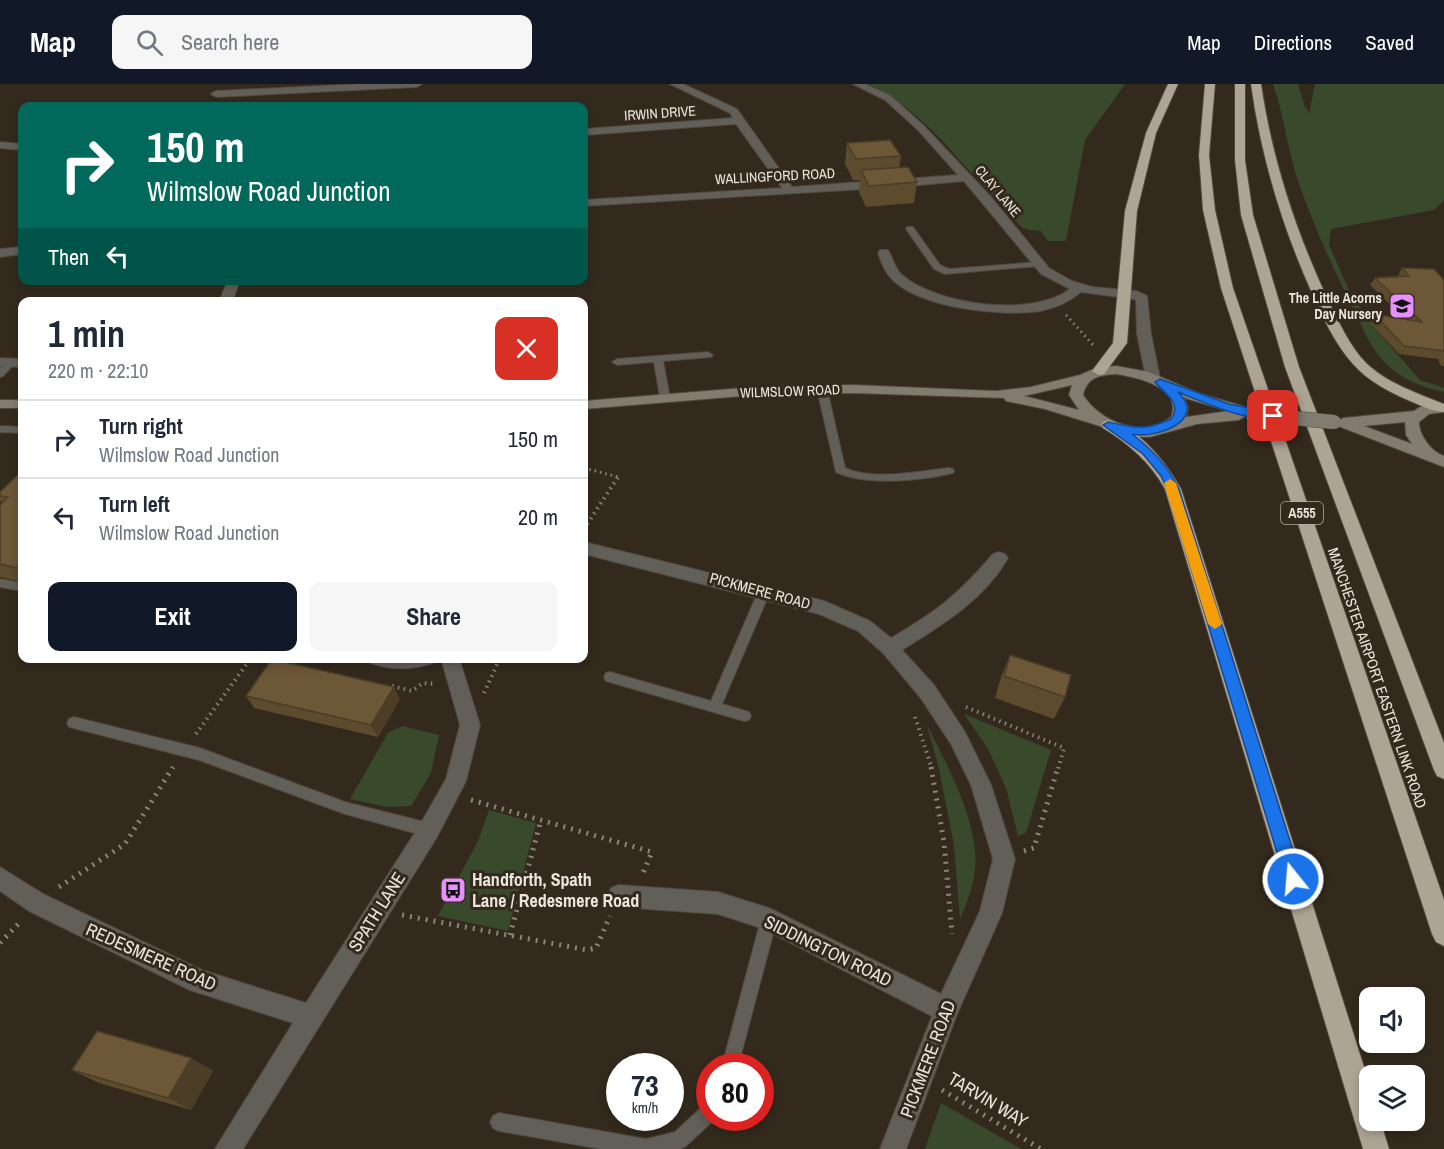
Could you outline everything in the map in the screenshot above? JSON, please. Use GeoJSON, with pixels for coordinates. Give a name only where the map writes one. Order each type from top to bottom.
{"type":"FeatureCollection","features":[{"type":"Feature","properties":{"kind":"highway"},"geometry":{"type":"LineString","coordinates":[[1099,371],[1120,343],[1131,211],[1151,133],[1173,84]]}},
{"type":"Feature","properties":{"kind":"highway","name":"MANCHESTER AIRPORT EASTERN LINK ROAD"},"geometry":{"type":"LineString","coordinates":[[1210,84],[1204,155],[1209,210],[1227,288],[1444,934]]}},
{"type":"Feature","properties":{"kind":"highway","name":"MANCHESTER AIRPORT EASTERN LINK ROAD"},"geometry":{"type":"LineString","coordinates":[[1240,84],[1240,160],[1247,215],[1292,367],[1444,770]]}},
{"type":"Feature","properties":{"kind":"highway"},"geometry":{"type":"LineString","coordinates":[[1256,84],[1259,112],[1284,215],[1303,262],[1341,339],[1360,365],[1378,380],[1443,408]]}},
{"type":"Feature","properties":{"kind":"highway"},"geometry":{"type":"LineString","coordinates":[[1105,424],[1125,434],[1147,451],[1166,475],[1173,489],[1376,1149]]}},
{"type":"Feature","properties":{"kind":"main road"},"geometry":{"type":"LineString","coordinates":[[1099,371],[1128,371],[1193,396],[1252,413],[1338,423],[1414,416],[1425,410],[1443,408]]}},
{"type":"Feature","properties":{"kind":"main road","name":"WILMSLOW ROAD"},"geometry":{"type":"LineString","coordinates":[[588,405],[766,390],[822,389],[996,395],[1031,391],[1084,378],[1099,371]]}},
{"type":"Feature","properties":{"kind":"main road"},"geometry":{"type":"LineString","coordinates":[[1084,378],[1077,387],[1079,403],[1085,411],[1105,424]]}},
{"type":"Feature","properties":{"kind":"main road"},"geometry":{"type":"LineString","coordinates":[[1156,380],[1172,391],[1181,407],[1180,415],[1167,427]]}},
{"type":"Feature","properties":{"kind":"main road","name":"WILMSLOW ROAD"},"geometry":{"type":"LineString","coordinates":[[996,395],[1048,405],[1105,424],[1139,432],[1167,427]]}},
{"type":"Feature","properties":{"kind":"main road"},"geometry":{"type":"LineString","coordinates":[[0,404],[18,404]]}},
{"type":"Feature","properties":{"kind":"main road"},"geometry":{"type":"LineString","coordinates":[[1167,427],[1196,419],[1252,413]]}},
{"type":"Feature","properties":{"kind":"main road"},"geometry":{"type":"LineString","coordinates":[[1414,416],[1411,428],[1414,436],[1425,450],[1444,462]]}},
{"type":"Feature","properties":{"kind":"main road"},"geometry":{"type":"LineString","coordinates":[[1338,423],[1444,462]]}},
{"type":"Feature","properties":{"kind":"street"},"geometry":{"type":"LineString","coordinates":[[215,95],[417,84]]}},
{"type":"Feature","properties":{"kind":"street"},"geometry":{"type":"LineString","coordinates":[[675,84],[728,106],[734,111],[789,190]]}},
{"type":"Feature","properties":{"kind":"street","name":"CLAY LANE"},"geometry":{"type":"LineString","coordinates":[[858,84],[879,92],[896,103],[967,177],[1039,264],[1056,278],[1091,291],[1125,293]]}},
{"type":"Feature","properties":{"kind":"street","name":"IRWIN DRIVE"},"geometry":{"type":"LineString","coordinates":[[588,132],[739,121]]}},
{"type":"Feature","properties":{"kind":"street"},"geometry":{"type":"LineString","coordinates":[[0,145],[18,147]]}},
{"type":"Feature","properties":{"kind":"street","name":"WALLINGFORD ROAD"},"geometry":{"type":"LineString","coordinates":[[588,203],[967,177]]}},
{"type":"Feature","properties":{"kind":"street"},"geometry":{"type":"LineString","coordinates":[[0,253],[18,251]]}},
{"type":"Feature","properties":{"kind":"street"},"geometry":{"type":"LineString","coordinates":[[884,253],[896,277],[918,290],[937,297],[987,308],[1011,309],[1055,304],[1079,288]]}},
{"type":"Feature","properties":{"kind":"street"},"geometry":{"type":"LineString","coordinates":[[1125,293],[1142,299],[1144,334],[1156,380]]}},
{"type":"Feature","properties":{"kind":"street","name":"PICKMERE ROAD"},"geometry":{"type":"LineString","coordinates":[[588,549],[824,608],[864,626],[890,648],[921,684],[958,738],[981,785],[1004,859],[991,913],[946,1010],[893,1149]]}},
{"type":"Feature","properties":{"kind":"street"},"geometry":{"type":"LineString","coordinates":[[890,648],[940,618],[973,590],[999,558]]}},
{"type":"Feature","properties":{"kind":"street","name":"SPATH LANE"},"geometry":{"type":"LineString","coordinates":[[228,1149],[450,794],[465,752],[470,725],[451,663]]}},
{"type":"Feature","properties":{"kind":"street","name":"REDESMERE ROAD"},"geometry":{"type":"LineString","coordinates":[[0,878],[37,903],[199,981],[311,1017]]}},
{"type":"Feature","properties":{"kind":"street","name":"SIDDINGTON ROAD"},"geometry":{"type":"LineString","coordinates":[[626,897],[718,903],[768,919],[946,1010]]}},
{"type":"Feature","properties":{"kind":"lane"},"geometry":{"type":"LineString","coordinates":[[910,229],[938,267],[948,272],[1039,264]]}},
{"type":"Feature","properties":{"kind":"lane"},"geometry":{"type":"LineString","coordinates":[[617,362],[708,355]]}},
{"type":"Feature","properties":{"kind":"lane"},"geometry":{"type":"LineString","coordinates":[[658,359],[665,398]]}},
{"type":"Feature","properties":{"kind":"lane"},"geometry":{"type":"LineString","coordinates":[[0,374],[11,363]]}},
{"type":"Feature","properties":{"kind":"lane"},"geometry":{"type":"LineString","coordinates":[[822,389],[840,470],[846,474],[877,477],[949,471]]}},
{"type":"Feature","properties":{"kind":"lane"},"geometry":{"type":"LineString","coordinates":[[0,429],[18,430]]}},
{"type":"Feature","properties":{"kind":"lane"},"geometry":{"type":"LineString","coordinates":[[0,583],[18,587]]}},
{"type":"Feature","properties":{"kind":"lane"},"geometry":{"type":"LineString","coordinates":[[714,708],[764,592]]}},
{"type":"Feature","properties":{"kind":"lane"},"geometry":{"type":"LineString","coordinates":[[610,677],[744,716]]}},
{"type":"Feature","properties":{"kind":"lane"},"geometry":{"type":"LineString","coordinates":[[74,723],[200,754],[345,808],[429,830]]}},
{"type":"Feature","properties":{"kind":"lane"},"geometry":{"type":"LineString","coordinates":[[733,1053],[768,919]]}},
{"type":"Feature","properties":{"kind":"lane"},"geometry":{"type":"LineString","coordinates":[[499,1122],[646,1148],[680,1140],[696,1125]]}},
{"type":"Feature","properties":{"kind":"path"},"geometry":{"type":"LineString","coordinates":[[1060,308],[1097,350]]}},
{"type":"Feature","properties":{"kind":"path"},"geometry":{"type":"LineString","coordinates":[[588,469],[618,477],[588,524]]}},
{"type":"Feature","properties":{"kind":"path"},"geometry":{"type":"LineString","coordinates":[[37,903],[92,863],[125,844],[184,751],[247,663]]}},
{"type":"Feature","properties":{"kind":"path"},"geometry":{"type":"LineString","coordinates":[[389,686],[412,690],[423,683],[458,686]]}},
{"type":"Feature","properties":{"kind":"path"},"geometry":{"type":"LineString","coordinates":[[964,969],[952,948],[953,921],[932,769],[909,699],[921,684],[1064,748],[1034,848],[1004,859]]}},
{"type":"Feature","properties":{"kind":"path"},"geometry":{"type":"LineString","coordinates":[[378,911],[587,950],[596,948],[652,852],[450,794]]}},
{"type":"Feature","properties":{"kind":"path"},"geometry":{"type":"LineString","coordinates":[[510,935],[541,820]]}},
{"type":"Feature","properties":{"kind":"path","name":"TARVIN WAY"},"geometry":{"type":"LineString","coordinates":[[921,1077],[1041,1149]]}},
{"type":"Feature","properties":{"kind":"green space"},"geometry":{"type":"Polygon","coordinates":[[[866,84],[1125,84],[1085,140],[1066,241],[1048,241],[1041,231],[1021,227],[980,182],[991,181],[984,172],[971,173],[924,122],[896,101],[866,84]]]}},
{"type":"Feature","properties":{"kind":"green space"},"geometry":{"type":"Polygon","coordinates":[[[1273,84],[1298,84],[1305,107],[1311,114],[1315,84],[1444,84],[1444,200],[1434,210],[1331,229],[1329,245],[1348,288],[1370,323],[1420,380],[1444,388],[1444,392],[1420,385],[1400,375],[1383,361],[1369,341],[1305,202],[1294,169],[1273,84]]]}},
{"type":"Feature","properties":{"kind":"green space"},"geometry":{"type":"Polygon","coordinates":[[[964,714],[1051,750],[1026,833],[1018,836],[1006,788],[988,749],[964,714]]]}},
{"type":"Feature","properties":{"kind":"green space"},"geometry":{"type":"Polygon","coordinates":[[[927,725],[957,786],[973,835],[976,859],[974,877],[960,919],[954,845],[939,769],[927,725]]]}},
{"type":"Feature","properties":{"kind":"green space"},"geometry":{"type":"Polygon","coordinates":[[[402,726],[439,735],[431,773],[411,806],[387,807],[350,799],[388,733],[402,726]]]}},
{"type":"Feature","properties":{"kind":"green space"},"geometry":{"type":"Polygon","coordinates":[[[489,810],[536,823],[508,931],[438,916],[478,841],[489,810]]]}},
{"type":"Feature","properties":{"kind":"green space"},"geometry":{"type":"Polygon","coordinates":[[[941,1103],[1021,1149],[925,1149],[941,1103]]]}},
{"type":"Feature","properties":{"kind":"building"},"geometry":{"type":"Polygon","coordinates":[[[890,140],[901,156],[856,159],[847,143],[890,140]]]}},
{"type":"Feature","properties":{"kind":"building"},"geometry":{"type":"Polygon","coordinates":[[[908,167],[917,182],[869,186],[861,170],[908,167]]]}},
{"type":"Feature","properties":{"kind":"building"},"geometry":{"type":"Polygon","coordinates":[[[1402,268],[1434,269],[1444,280],[1444,351],[1404,346],[1374,314],[1422,322],[1375,278],[1409,276],[1402,268]]]}},
{"type":"Feature","properties":{"kind":"building"},"geometry":{"type":"Polygon","coordinates":[[[18,475],[18,568],[0,564],[0,505],[8,497],[0,496],[0,492],[18,475]]]}},
{"type":"Feature","properties":{"kind":"building"},"geometry":{"type":"Polygon","coordinates":[[[1010,655],[1071,675],[1065,697],[1004,676],[1010,655]]]}},
{"type":"Feature","properties":{"kind":"building"},"geometry":{"type":"Polygon","coordinates":[[[269,663],[289,663],[394,687],[371,725],[246,696],[269,663]]]}},
{"type":"Feature","properties":{"kind":"building"},"geometry":{"type":"Polygon","coordinates":[[[97,1031],[191,1058],[168,1098],[72,1070],[97,1031]]]}},
{"type":"Feature","properties":{"kind":"slow traffic"},"geometry":{"type":"LineString","coordinates":[[1170,483],[1215,624]]}},
{"type":"Feature","properties":{"kind":"place","name":"The Little Acorns Day Nursery"},"geometry":{"type":"Point","coordinates":[1402,306]}},
{"type":"Feature","properties":{"kind":"place","name":"Handforth, Spath Lane / Redesmere Road"},"geometry":{"type":"Point","coordinates":[453,890]}},
{"type":"Feature","properties":{"kind":"route"},"geometry":{"type":"LineString","coordinates":[[1273,416],[1225,406],[1160,382],[1172,391],[1181,407],[1180,415],[1175,422],[1154,431],[1139,432],[1108,425],[1125,434],[1147,451],[1166,475],[1173,489],[1293,879]]}}]}
